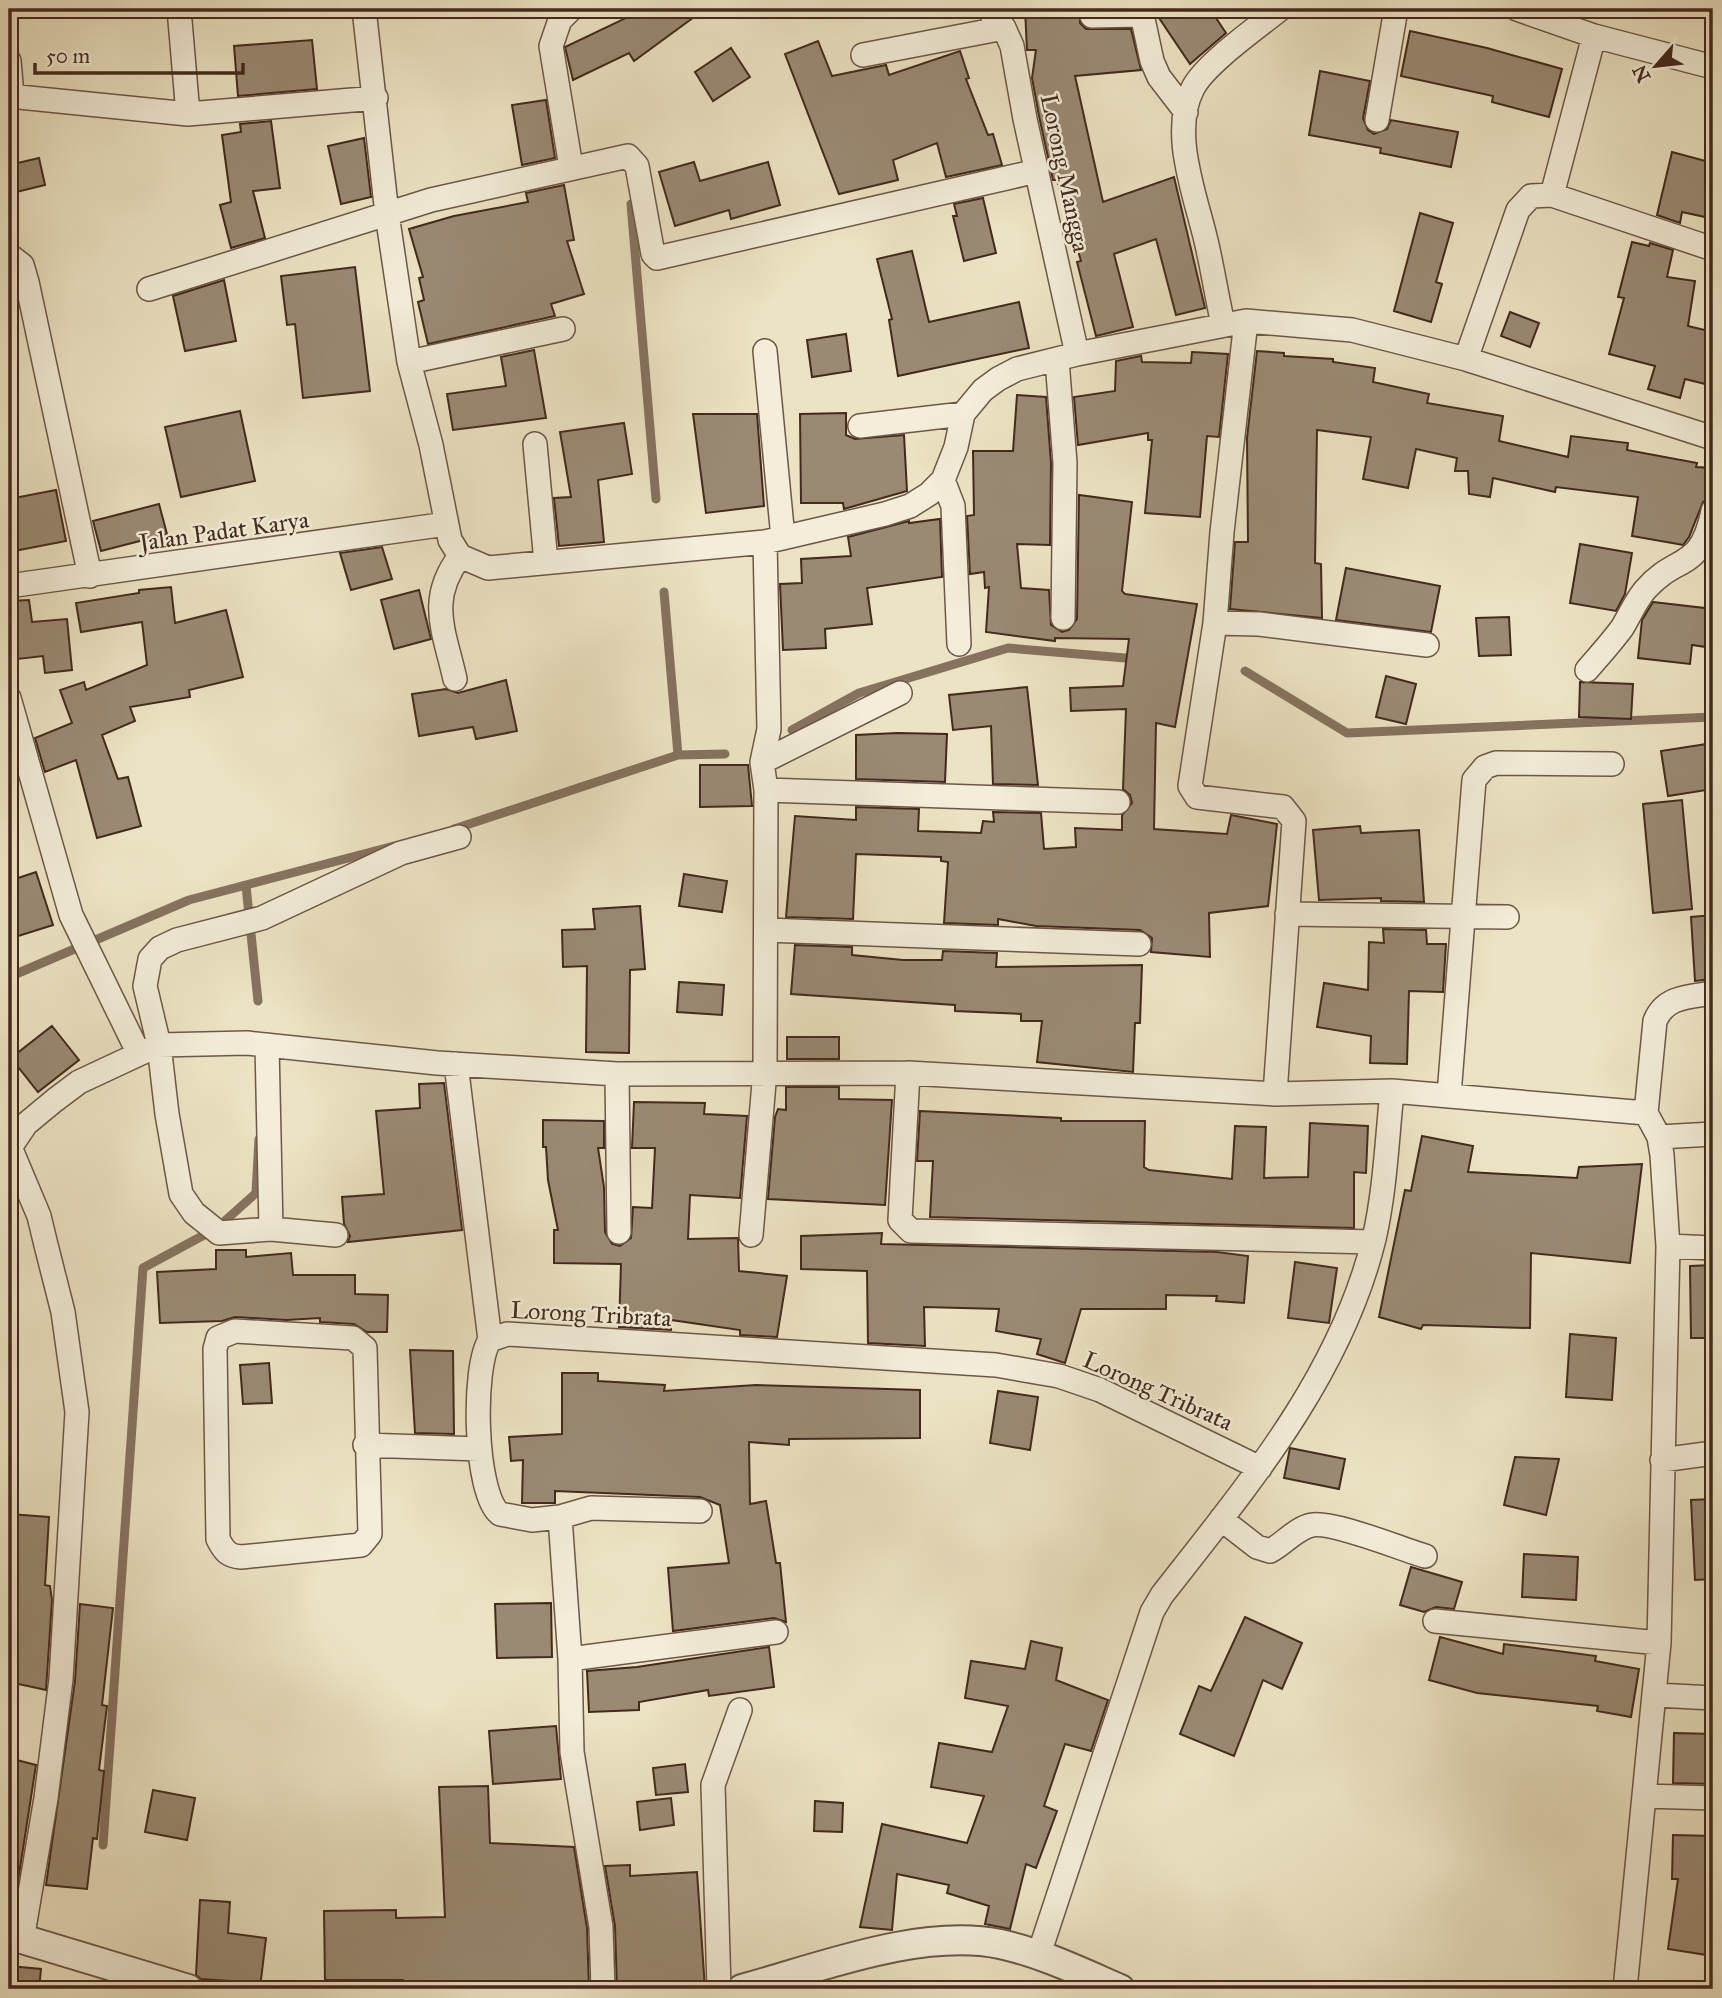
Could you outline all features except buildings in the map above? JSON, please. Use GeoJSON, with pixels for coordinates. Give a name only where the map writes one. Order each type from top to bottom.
{"type":"FeatureCollection","features":[{"type":"Feature","properties":{"kind":"street"},"geometry":{"type":"LineString","coordinates":[[179,9],[188,114]]}},
{"type":"Feature","properties":{"kind":"street"},"geometry":{"type":"LineString","coordinates":[[364,9],[387,214],[409,362],[431,445],[446,524],[460,556],[488,568],[774,540],[885,514],[929,494],[943,480],[956,447],[963,414],[983,390],[998,379],[1017,369],[1067,357],[1246,321],[1352,330],[1466,359],[1713,437]]}},
{"type":"Feature","properties":{"kind":"street"},"geometry":{"type":"LineString","coordinates":[[571,9],[560,20],[551,46],[572,167]]}},
{"type":"Feature","properties":{"kind":"street","name":"Lorong Mangga"},"geometry":{"type":"LineString","coordinates":[[988,9],[1004,28],[1012,46],[1037,172],[1067,357],[1063,618]]}},
{"type":"Feature","properties":{"kind":"street"},"geometry":{"type":"LineString","coordinates":[[1223,324],[1192,182],[1185,140],[1186,112],[1193,87],[1215,64],[1280,9]]}},
{"type":"Feature","properties":{"kind":"street"},"geometry":{"type":"LineString","coordinates":[[1377,120],[1396,9]]}},
{"type":"Feature","properties":{"kind":"street"},"geometry":{"type":"LineString","coordinates":[[1517,9],[1594,36],[1713,67]]}},
{"type":"Feature","properties":{"kind":"street"},"geometry":{"type":"LineString","coordinates":[[1092,16],[1138,15],[1143,19],[1159,77],[1186,112]]}},
{"type":"Feature","properties":{"kind":"street"},"geometry":{"type":"LineString","coordinates":[[863,55],[1004,28]]}},
{"type":"Feature","properties":{"kind":"street"},"geometry":{"type":"LineString","coordinates":[[1552,195],[1594,36]]}},
{"type":"Feature","properties":{"kind":"street"},"geometry":{"type":"LineString","coordinates":[[9,61],[10,95],[188,114],[376,98]]}},
{"type":"Feature","properties":{"kind":"street"},"geometry":{"type":"LineString","coordinates":[[149,289],[431,200],[628,156],[634,160],[653,254],[662,259],[1037,172]]}},
{"type":"Feature","properties":{"kind":"street"},"geometry":{"type":"LineString","coordinates":[[1466,359],[1518,210],[1531,196],[1552,195],[1713,249]]}},
{"type":"Feature","properties":{"kind":"street"},"geometry":{"type":"LineString","coordinates":[[9,254],[22,265],[27,282],[90,576]]}},
{"type":"Feature","properties":{"kind":"street"},"geometry":{"type":"LineString","coordinates":[[1246,321],[1222,532],[1215,623],[1190,786],[1197,797],[1268,804],[1288,811],[1294,821],[1275,1094]]}},
{"type":"Feature","properties":{"kind":"street"},"geometry":{"type":"LineString","coordinates":[[409,362],[564,329]]}},
{"type":"Feature","properties":{"kind":"street"},"geometry":{"type":"LineString","coordinates":[[751,1236],[765,1071],[766,790],[762,762],[769,729],[774,540],[765,351]]}},
{"type":"Feature","properties":{"kind":"street"},"geometry":{"type":"LineString","coordinates":[[860,426],[963,414]]}},
{"type":"Feature","properties":{"kind":"street"},"geometry":{"type":"LineString","coordinates":[[535,444],[546,562]]}},
{"type":"Feature","properties":{"kind":"street"},"geometry":{"type":"LineString","coordinates":[[943,480],[953,506],[959,644]]}},
{"type":"Feature","properties":{"kind":"street"},"geometry":{"type":"LineString","coordinates":[[1587,670],[1608,646],[1646,588],[1692,558],[1701,548],[1708,537],[1713,511]]}},
{"type":"Feature","properties":{"kind":"street","name":"Jalan Padat Karya"},"geometry":{"type":"LineString","coordinates":[[9,586],[446,524]]}},
{"type":"Feature","properties":{"kind":"street"},"geometry":{"type":"LineString","coordinates":[[455,679],[439,600],[444,579],[460,556]]}},
{"type":"Feature","properties":{"kind":"street"},"geometry":{"type":"LineString","coordinates":[[1215,623],[1259,624],[1427,645]]}},
{"type":"Feature","properties":{"kind":"street"},"geometry":{"type":"LineString","coordinates":[[762,762],[900,693]]}},
{"type":"Feature","properties":{"kind":"street"},"geometry":{"type":"LineString","coordinates":[[9,698],[71,915],[93,961],[149,1050]]}},
{"type":"Feature","properties":{"kind":"street"},"geometry":{"type":"LineString","coordinates":[[1449,1095],[1474,780],[1480,772],[1496,763],[1612,764]]}},
{"type":"Feature","properties":{"kind":"street"},"geometry":{"type":"LineString","coordinates":[[766,790],[1118,802]]}},
{"type":"Feature","properties":{"kind":"street"},"geometry":{"type":"LineString","coordinates":[[336,1235],[271,1229],[213,1229],[194,1213],[181,1194],[167,1114],[149,1050],[145,986],[150,960],[160,948],[177,940],[262,918],[401,853],[459,837]]}},
{"type":"Feature","properties":{"kind":"street"},"geometry":{"type":"LineString","coordinates":[[1287,914],[1507,917]]}},
{"type":"Feature","properties":{"kind":"street"},"geometry":{"type":"LineString","coordinates":[[766,930],[1139,944]]}},
{"type":"Feature","properties":{"kind":"street"},"geometry":{"type":"LineString","coordinates":[[1625,1989],[1659,1643],[1668,1246],[1659,1137],[1646,1114],[1655,1021],[1660,1010],[1676,999],[1713,993]]}},
{"type":"Feature","properties":{"kind":"street"},"geometry":{"type":"LineString","coordinates":[[188,1989],[15,1937],[46,1798],[61,1679],[77,1412],[63,1312],[50,1258],[39,1216],[10,1148],[26,1124],[79,1082],[149,1050],[267,1045],[456,1064],[617,1074],[765,1071],[908,1073],[1275,1094],[1392,1091],[1646,1114]]}},
{"type":"Feature","properties":{"kind":"street"},"geometry":{"type":"LineString","coordinates":[[267,1045],[271,1229]]}},
{"type":"Feature","properties":{"kind":"street"},"geometry":{"type":"LineString","coordinates":[[456,1064],[490,1340]]}},
{"type":"Feature","properties":{"kind":"street"},"geometry":{"type":"LineString","coordinates":[[908,1073],[900,1220],[911,1231],[1373,1242]]}},
{"type":"Feature","properties":{"kind":"street"},"geometry":{"type":"LineString","coordinates":[[617,1074],[620,1233]]}},
{"type":"Feature","properties":{"kind":"street"},"geometry":{"type":"LineString","coordinates":[[1039,1954],[1087,1816],[1143,1634],[1162,1595],[1260,1468],[1333,1351],[1373,1242],[1380,1212],[1392,1091]]}},
{"type":"Feature","properties":{"kind":"street"},"geometry":{"type":"LineString","coordinates":[[1659,1137],[1713,1134]]}},
{"type":"Feature","properties":{"kind":"street"},"geometry":{"type":"LineString","coordinates":[[1668,1246],[1713,1248]]}},
{"type":"Feature","properties":{"kind":"street"},"geometry":{"type":"LineString","coordinates":[[235,1331],[354,1338],[360,1341],[367,1355],[365,1445],[370,1534],[365,1542],[352,1548],[230,1556],[218,1539],[215,1349],[218,1338],[235,1331]]}},
{"type":"Feature","properties":{"kind":"street","name":"Lorong Tribrata"},"geometry":{"type":"LineString","coordinates":[[560,1517],[532,1520],[500,1514],[493,1508],[479,1449],[482,1357],[490,1340],[507,1334],[996,1365],[1059,1376],[1100,1390],[1260,1468]]}},
{"type":"Feature","properties":{"kind":"street"},"geometry":{"type":"LineString","coordinates":[[365,1445],[479,1449]]}},
{"type":"Feature","properties":{"kind":"street"},"geometry":{"type":"LineString","coordinates":[[1662,1461],[1713,1452]]}},
{"type":"Feature","properties":{"kind":"street"},"geometry":{"type":"LineString","coordinates":[[603,1989],[601,1927],[572,1752],[570,1659],[560,1517],[592,1508],[700,1511]]}},
{"type":"Feature","properties":{"kind":"street"},"geometry":{"type":"LineString","coordinates":[[1221,1519],[1257,1547],[1270,1551],[1301,1529],[1313,1524],[1345,1530],[1425,1556]]}},
{"type":"Feature","properties":{"kind":"street"},"geometry":{"type":"LineString","coordinates":[[1435,1621],[1659,1643]]}},
{"type":"Feature","properties":{"kind":"street"},"geometry":{"type":"LineString","coordinates":[[570,1659],[776,1632]]}},
{"type":"Feature","properties":{"kind":"street"},"geometry":{"type":"LineString","coordinates":[[1656,1695],[1713,1698]]}},
{"type":"Feature","properties":{"kind":"street"},"geometry":{"type":"LineString","coordinates":[[719,1989],[713,1785],[740,1710]]}},
{"type":"Feature","properties":{"kind":"street"},"geometry":{"type":"LineString","coordinates":[[1645,1796],[1713,1798]]}},
{"type":"Feature","properties":{"kind":"street"},"geometry":{"type":"LineString","coordinates":[[742,1989],[895,1948],[957,1940],[998,1944],[1039,1954],[1120,1989]]}},
{"type":"Feature","properties":{"kind":"waterway"},"geometry":{"type":"LineString","coordinates":[[631,204],[656,499]]}},
{"type":"Feature","properties":{"kind":"waterway"},"geometry":{"type":"LineString","coordinates":[[664,592],[678,755]]}},
{"type":"Feature","properties":{"kind":"waterway"},"geometry":{"type":"LineString","coordinates":[[792,730],[859,693],[1008,648],[1137,659]]}},
{"type":"Feature","properties":{"kind":"waterway"},"geometry":{"type":"LineString","coordinates":[[1245,671],[1347,733],[1713,717]]}},
{"type":"Feature","properties":{"kind":"waterway"},"geometry":{"type":"LineString","coordinates":[[454,829],[678,755],[725,754]]}},
{"type":"Feature","properties":{"kind":"waterway"},"geometry":{"type":"LineString","coordinates":[[9,977],[189,900],[394,846]]}},
{"type":"Feature","properties":{"kind":"waterway"},"geometry":{"type":"LineString","coordinates":[[246,886],[258,1001]]}},
{"type":"Feature","properties":{"kind":"waterway"},"geometry":{"type":"LineString","coordinates":[[103,1845],[143,1268],[217,1228],[256,1193],[259,1139]]}}]}
